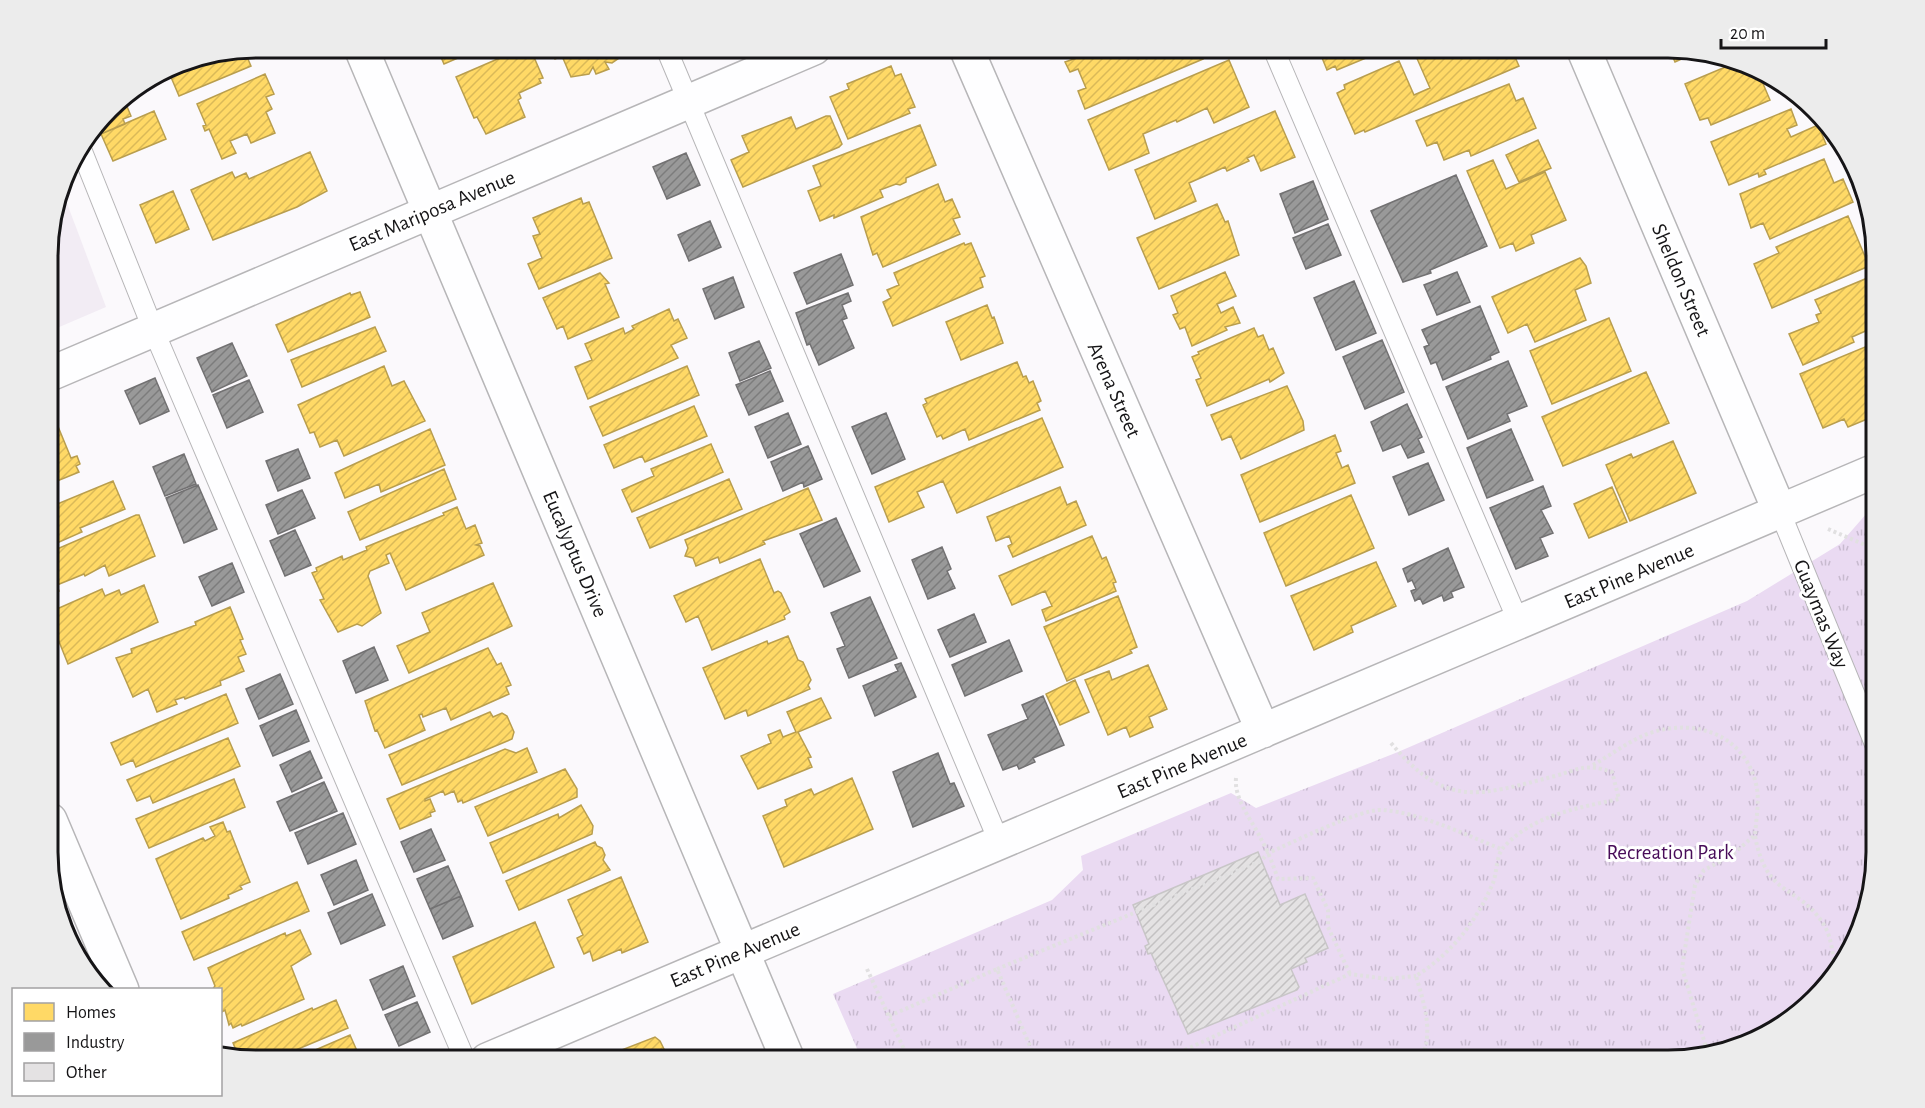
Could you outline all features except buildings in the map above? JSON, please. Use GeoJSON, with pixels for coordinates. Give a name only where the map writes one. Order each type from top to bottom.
{"type":"FeatureCollection","features":[{"type":"Feature","properties":{"kind":"street","name":"Eucalyptus Drive"},"geometry":{"type":"LineString","coordinates":[[365,58],[784,1050]]}},
{"type":"Feature","properties":{"kind":"street","name":"East Mariposa Avenue"},"geometry":{"type":"LineString","coordinates":[[58,371],[791,58]]}},
{"type":"Feature","properties":{"kind":"street","name":"Arena Street"},"geometry":{"type":"LineString","coordinates":[[970,58],[1263,731]]}},
{"type":"Feature","properties":{"kind":"street","name":"Sheldon Street"},"geometry":{"type":"LineString","coordinates":[[1587,58],[1779,512]]}},
{"type":"Feature","properties":{"kind":"street","name":"East Pine Avenue"},"geometry":{"type":"LineString","coordinates":[[511,1050],[1866,474]]}},
{"type":"Feature","properties":{"kind":"street"},"geometry":{"type":"LineString","coordinates":[[58,839],[121,988]]}},
{"type":"Feature","properties":{"kind":"lane"},"geometry":{"type":"LineString","coordinates":[[670,58],[1000,844]]}},
{"type":"Feature","properties":{"kind":"lane"},"geometry":{"type":"LineString","coordinates":[[1277,58],[1519,623]]}},
{"type":"Feature","properties":{"kind":"lane"},"geometry":{"type":"LineString","coordinates":[[85,158],[153,329],[461,1050]]}},
{"type":"Feature","properties":{"kind":"lane","name":"Guaymas Way"},"geometry":{"type":"LineString","coordinates":[[1779,512],[1866,725]]}},
{"type":"Feature","properties":{"kind":"path"},"geometry":{"type":"LineString","coordinates":[[1826,529],[1866,546]]}},
{"type":"Feature","properties":{"kind":"path"},"geometry":{"type":"LineString","coordinates":[[1391,743],[1418,774],[1449,791],[1485,793],[1592,765],[1650,733],[1692,726],[1715,733],[1735,745],[1750,769],[1757,786],[1755,835],[1760,860],[1769,878],[1808,907],[1825,926],[1832,945],[1834,960]]}},
{"type":"Feature","properties":{"kind":"path"},"geometry":{"type":"LineString","coordinates":[[1185,1049],[1350,974],[1387,980],[1416,976],[1437,962],[1464,935],[1494,881],[1501,849],[1534,824],[1566,810],[1619,799],[1611,772],[1592,765]]}},
{"type":"Feature","properties":{"kind":"path"},"geometry":{"type":"LineString","coordinates":[[1236,774],[1235,786],[1249,819],[1268,853],[1278,879],[1313,878],[1328,910],[1328,927],[1350,974]]}},
{"type":"Feature","properties":{"kind":"path"},"geometry":{"type":"LineString","coordinates":[[890,1016],[997,969],[1262,861],[1268,853],[1364,813],[1382,810],[1453,830],[1501,849]]}},
{"type":"Feature","properties":{"kind":"path"},"geometry":{"type":"LineString","coordinates":[[1706,1046],[1682,968],[1695,885],[1704,870],[1731,856],[1755,835]]}},
{"type":"Feature","properties":{"kind":"path"},"geometry":{"type":"LineString","coordinates":[[867,969],[904,1050]]}},
{"type":"Feature","properties":{"kind":"path"},"geometry":{"type":"LineString","coordinates":[[997,969],[1031,1049]]}},
{"type":"Feature","properties":{"kind":"path"},"geometry":{"type":"LineString","coordinates":[[1416,976],[1425,1007],[1429,1033],[1424,1049]]}},
{"type":"Feature","properties":{"kind":"shaded area"},"geometry":{"type":"Polygon","coordinates":[[[66,202],[106,307],[58,328],[58,257],[62,218],[66,202]]]}},
{"type":"Feature","properties":{"kind":"green space","name":"Recreation Park"},"geometry":{"type":"Polygon","coordinates":[[[1866,514],[1865,877],[1860,903],[1851,927],[1833,961],[1799,1000],[1756,1029],[1707,1046],[1681,1049],[857,1050],[833,994],[1052,900],[1083,870],[1081,856],[1231,793],[1256,808],[1398,752],[1747,601],[1840,544],[1866,514]]]}}]}
